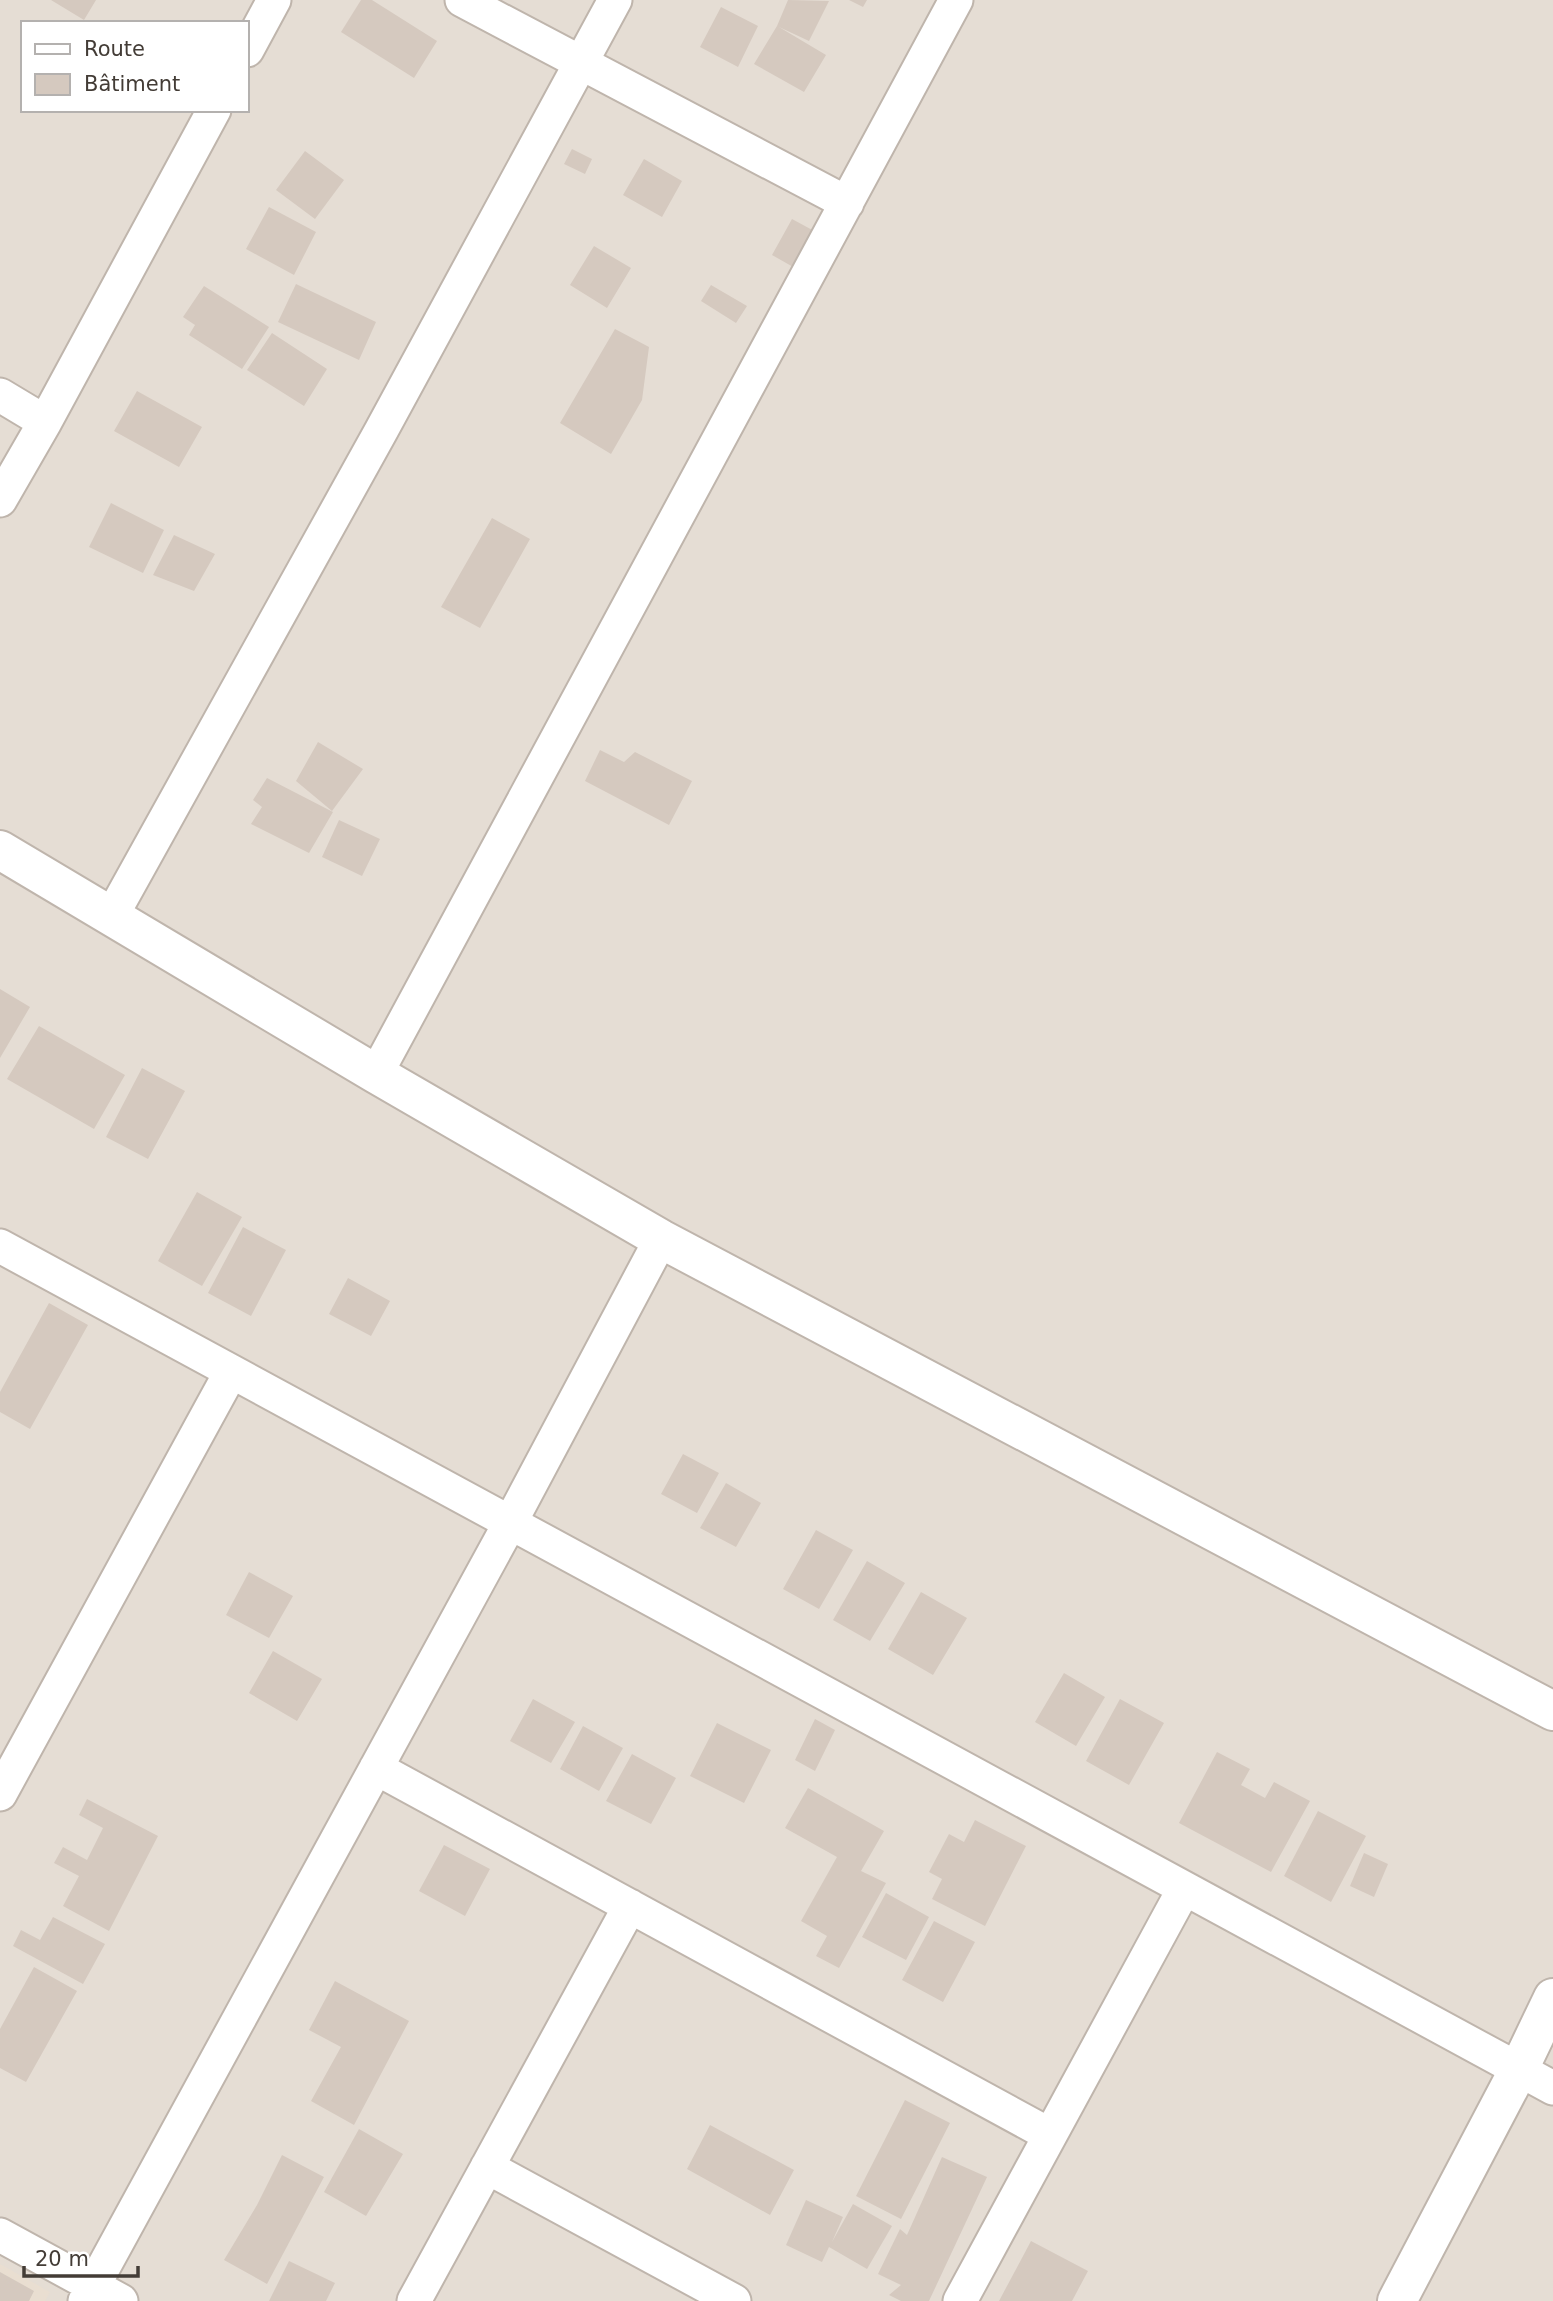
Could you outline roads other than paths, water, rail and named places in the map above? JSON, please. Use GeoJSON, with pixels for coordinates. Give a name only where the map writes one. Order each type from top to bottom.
{"type":"FeatureCollection","features":[{"type":"Feature","properties":{"kind":"street"},"geometry":{"type":"LineString","coordinates":[[248,48],[274,0]]}},
{"type":"Feature","properties":{"kind":"street"},"geometry":{"type":"LineString","coordinates":[[462,0],[847,203]]}},
{"type":"Feature","properties":{"kind":"street"},"geometry":{"type":"LineString","coordinates":[[111,916],[375,443],[615,0]]}},
{"type":"Feature","properties":{"kind":"street"},"geometry":{"type":"LineString","coordinates":[[376,1074],[956,0]]}},
{"type":"Feature","properties":{"kind":"street"},"geometry":{"type":"LineString","coordinates":[[0,500],[213,112]]}},
{"type":"Feature","properties":{"kind":"street"},"geometry":{"type":"LineString","coordinates":[[0,395],[45,422]]}},
{"type":"Feature","properties":{"kind":"street"},"geometry":{"type":"LineString","coordinates":[[0,850],[660,1239],[1553,1711]]}},
{"type":"Feature","properties":{"kind":"street"},"geometry":{"type":"LineString","coordinates":[[0,2235],[100,2296],[376,1768],[510,1523],[660,1239]]}},
{"type":"Feature","properties":{"kind":"street"},"geometry":{"type":"LineString","coordinates":[[0,1246],[1553,2088]]}},
{"type":"Feature","properties":{"kind":"street"},"geometry":{"type":"LineString","coordinates":[[0,1794],[231,1372]]}},
{"type":"Feature","properties":{"kind":"street"},"geometry":{"type":"LineString","coordinates":[[376,1768],[1050,2134]]}},
{"type":"Feature","properties":{"kind":"street"},"geometry":{"type":"LineString","coordinates":[[960,2301],[1184,1889]]}},
{"type":"Feature","properties":{"kind":"street"},"geometry":{"type":"LineString","coordinates":[[414,2301],[630,1906]]}},
{"type":"Feature","properties":{"kind":"street"},"geometry":{"type":"LineString","coordinates":[[1397,2301],[1518,2071],[1553,1998]]}},
{"type":"Feature","properties":{"kind":"street"},"geometry":{"type":"LineString","coordinates":[[487,2167],[734,2301]]}}]}
